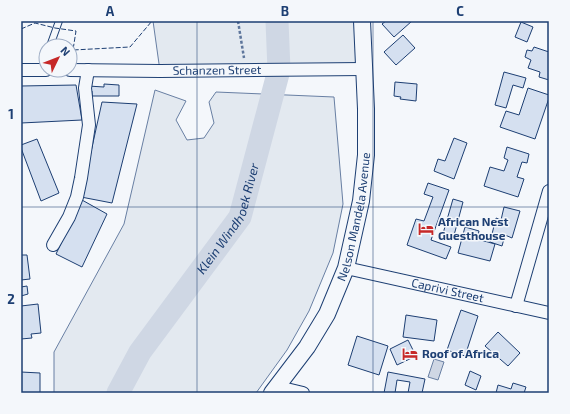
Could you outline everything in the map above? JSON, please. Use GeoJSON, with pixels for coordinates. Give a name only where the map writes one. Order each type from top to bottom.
{"type":"FeatureCollection","features":[{"type":"Feature","properties":{"kind":"main road","name":"Nelson Mandela Avenue"},"geometry":{"type":"LineString","coordinates":[[275,390],[307,347],[327,314],[346,268],[361,201],[366,155],[366,109],[362,21]]}},
{"type":"Feature","properties":{"kind":"street","name":"Schanzen Street"},"geometry":{"type":"LineString","coordinates":[[78,70],[364,69]]}},
{"type":"Feature","properties":{"kind":"street"},"geometry":{"type":"LineString","coordinates":[[21,70],[38,70]]}},
{"type":"Feature","properties":{"kind":"street"},"geometry":{"type":"LineString","coordinates":[[53,245],[69,217],[77,196],[81,178],[89,125],[85,88],[88,70]]}},
{"type":"Feature","properties":{"kind":"street"},"geometry":{"type":"LineString","coordinates":[[516,306],[549,191]]}},
{"type":"Feature","properties":{"kind":"street","name":"Caprivi Street"},"geometry":{"type":"LineString","coordinates":[[346,268],[549,313]]}},
{"type":"Feature","properties":{"kind":"street"},"geometry":{"type":"LineString","coordinates":[[275,390],[303,393]]}},
{"type":"Feature","properties":{"kind":"lane"},"geometry":{"type":"LineString","coordinates":[[53,38],[59,21]]}},
{"type":"Feature","properties":{"kind":"path"},"geometry":{"type":"LineString","coordinates":[[238,21],[246,70]]}},
{"type":"Feature","properties":{"kind":"shaded area"},"geometry":{"type":"Polygon","coordinates":[[[153,21],[362,21],[364,69],[160,71],[153,21]]]}},
{"type":"Feature","properties":{"kind":"shaded area"},"geometry":{"type":"Polygon","coordinates":[[[155,90],[186,101],[176,120],[187,140],[204,138],[214,123],[209,102],[216,92],[334,97],[343,204],[333,253],[309,311],[287,350],[256,393],[54,393],[54,352],[124,224],[155,90]]]}},
{"type":"Feature","properties":{"kind":"shaded area"},"geometry":{"type":"Polygon","coordinates":[[[434,359],[444,362],[438,380],[428,377],[434,359]]]}},
{"type":"Feature","properties":{"kind":"building"},"geometry":{"type":"Polygon","coordinates":[[[386,21],[412,21],[394,37],[382,24],[386,21]]]}},
{"type":"Feature","properties":{"kind":"building"},"geometry":{"type":"Polygon","coordinates":[[[521,22],[533,27],[527,42],[515,37],[521,22]]]}},
{"type":"Feature","properties":{"kind":"building"},"geometry":{"type":"Polygon","coordinates":[[[403,35],[415,48],[396,65],[384,52],[403,35]]]}},
{"type":"Feature","properties":{"kind":"building"},"geometry":{"type":"Polygon","coordinates":[[[534,47],[549,52],[549,80],[539,77],[540,72],[528,68],[531,60],[525,57],[527,50],[532,51],[534,47]]]}},
{"type":"Feature","properties":{"kind":"building"},"geometry":{"type":"Polygon","coordinates":[[[504,72],[526,78],[523,88],[513,85],[506,108],[495,105],[504,72]]]}},
{"type":"Feature","properties":{"kind":"building"},"geometry":{"type":"Polygon","coordinates":[[[395,82],[417,84],[416,101],[400,99],[401,97],[394,96],[395,82]]]}},
{"type":"Feature","properties":{"kind":"building"},"geometry":{"type":"Polygon","coordinates":[[[104,84],[119,85],[119,96],[92,96],[92,91],[88,91],[88,86],[104,87],[104,84]]]}},
{"type":"Feature","properties":{"kind":"building"},"geometry":{"type":"Polygon","coordinates":[[[76,85],[82,120],[21,123],[21,86],[76,85]]]}},
{"type":"Feature","properties":{"kind":"building"},"geometry":{"type":"Polygon","coordinates":[[[528,88],[549,95],[535,139],[500,127],[506,111],[519,115],[528,88]]]}},
{"type":"Feature","properties":{"kind":"building"},"geometry":{"type":"Polygon","coordinates":[[[102,102],[137,104],[112,203],[81,197],[102,102]]]}},
{"type":"Feature","properties":{"kind":"building"},"geometry":{"type":"Polygon","coordinates":[[[454,138],[467,143],[454,179],[434,171],[438,159],[445,161],[454,138]]]}},
{"type":"Feature","properties":{"kind":"building"},"geometry":{"type":"Polygon","coordinates":[[[37,139],[59,193],[41,201],[21,148],[21,145],[37,139]]]}},
{"type":"Feature","properties":{"kind":"building"},"geometry":{"type":"Polygon","coordinates":[[[507,147],[529,154],[527,163],[522,162],[517,177],[524,179],[518,197],[484,186],[490,167],[504,171],[508,160],[504,158],[507,147]]]}},
{"type":"Feature","properties":{"kind":"building"},"geometry":{"type":"Polygon","coordinates":[[[428,183],[449,190],[431,240],[451,247],[446,259],[407,245],[416,219],[424,221],[433,197],[424,194],[428,183]]]}},
{"type":"Feature","properties":{"kind":"building"},"geometry":{"type":"Polygon","coordinates":[[[453,199],[463,202],[453,239],[442,237],[453,199]]]}},
{"type":"Feature","properties":{"kind":"building"},"geometry":{"type":"Polygon","coordinates":[[[82,200],[107,214],[82,267],[56,254],[82,200]]]}},
{"type":"Feature","properties":{"kind":"building"},"geometry":{"type":"Polygon","coordinates":[[[504,207],[520,211],[512,238],[505,235],[502,246],[490,242],[496,218],[501,220],[504,207]]]}},
{"type":"Feature","properties":{"kind":"building"},"geometry":{"type":"Polygon","coordinates":[[[465,227],[479,231],[477,239],[495,244],[490,261],[458,253],[465,227]]]}},
{"type":"Feature","properties":{"kind":"building"},"geometry":{"type":"Polygon","coordinates":[[[21,255],[27,255],[30,279],[21,280],[21,255]]]}},
{"type":"Feature","properties":{"kind":"building"},"geometry":{"type":"Polygon","coordinates":[[[27,286],[28,294],[21,296],[21,287],[27,286]]]}},
{"type":"Feature","properties":{"kind":"building"},"geometry":{"type":"Polygon","coordinates":[[[38,304],[41,333],[31,334],[32,338],[21,339],[21,306],[38,304]]]}},
{"type":"Feature","properties":{"kind":"building"},"geometry":{"type":"Polygon","coordinates":[[[461,310],[478,316],[465,356],[447,350],[461,310]]]}},
{"type":"Feature","properties":{"kind":"building"},"geometry":{"type":"Polygon","coordinates":[[[406,315],[437,320],[434,341],[403,337],[406,315]]]}},
{"type":"Feature","properties":{"kind":"building"},"geometry":{"type":"Polygon","coordinates":[[[498,332],[520,353],[508,366],[485,346],[498,332]]]}},
{"type":"Feature","properties":{"kind":"building"},"geometry":{"type":"Polygon","coordinates":[[[357,336],[388,346],[379,375],[348,365],[357,336]]]}},
{"type":"Feature","properties":{"kind":"building"},"geometry":{"type":"Polygon","coordinates":[[[408,340],[416,356],[397,365],[390,349],[408,340]]]}},
{"type":"Feature","properties":{"kind":"building"},"geometry":{"type":"Polygon","coordinates":[[[470,371],[481,376],[476,390],[465,385],[470,371]]]}},
{"type":"Feature","properties":{"kind":"building"},"geometry":{"type":"Polygon","coordinates":[[[21,372],[40,373],[40,393],[21,393],[21,372]]]}},
{"type":"Feature","properties":{"kind":"building"},"geometry":{"type":"Polygon","coordinates":[[[388,372],[425,379],[422,393],[408,393],[410,382],[397,380],[395,393],[384,393],[388,372]]]}},
{"type":"Feature","properties":{"kind":"building"},"geometry":{"type":"Polygon","coordinates":[[[513,383],[526,387],[524,393],[496,393],[498,385],[511,389],[513,383]]]}},
{"type":"Feature","properties":{"kind":"waterway","name":"Klein Windhoek River"},"geometry":{"type":"LineString","coordinates":[[118,393],[140,352],[240,217],[279,70],[277,21]]}},
{"type":"Feature","properties":{"kind":"fence"},"geometry":{"type":"LineString","coordinates":[[21,29],[35,23],[76,31],[73,50],[130,47],[152,21]]}},
{"type":"Feature","properties":{"kind":"place","name":"African Nest Guesthouse"},"geometry":{"type":"Point","coordinates":[426,229]}},
{"type":"Feature","properties":{"kind":"place","name":"Roof of Africa"},"geometry":{"type":"Point","coordinates":[410,354]}}]}
